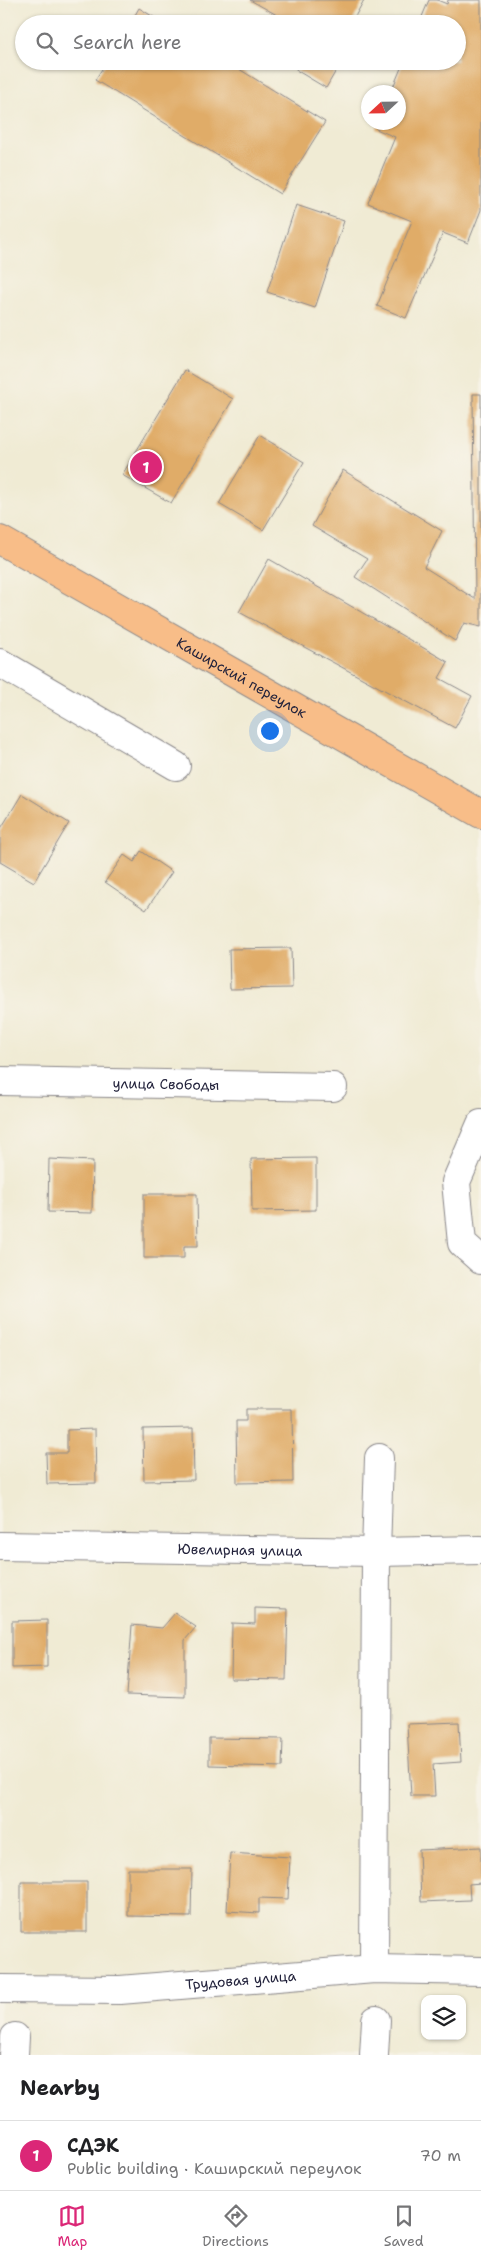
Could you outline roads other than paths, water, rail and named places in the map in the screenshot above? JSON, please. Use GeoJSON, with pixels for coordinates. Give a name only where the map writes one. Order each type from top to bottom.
{"type":"FeatureCollection","features":[{"type":"Feature","properties":{"kind":"main road","name":"Каширский переулок"},"geometry":{"type":"LineString","coordinates":[[0,540],[481,814]]}},
{"type":"Feature","properties":{"kind":"street"},"geometry":{"type":"LineString","coordinates":[[0,663],[176,766]]}},
{"type":"Feature","properties":{"kind":"street","name":"улица Свободы"},"geometry":{"type":"LineString","coordinates":[[0,1081],[333,1087]]}},
{"type":"Feature","properties":{"kind":"street"},"geometry":{"type":"LineString","coordinates":[[481,1124],[456,1182],[462,1243],[481,1260]]}},
{"type":"Feature","properties":{"kind":"street"},"geometry":{"type":"LineString","coordinates":[[374,1970],[376,1552],[379,1458]]}},
{"type":"Feature","properties":{"kind":"street","name":"Ювелирная улица"},"geometry":{"type":"LineString","coordinates":[[0,1546],[376,1552],[481,1550]]}},
{"type":"Feature","properties":{"kind":"street","name":"Трудовая улица"},"geometry":{"type":"LineString","coordinates":[[0,1990],[120,1990],[374,1970],[481,1971]]}},
{"type":"Feature","properties":{"kind":"street"},"geometry":{"type":"LineString","coordinates":[[374,2055],[376,2020]]}},
{"type":"Feature","properties":{"kind":"place","name":"СДЭК"},"geometry":{"type":"Point","coordinates":[146,467]}}]}
